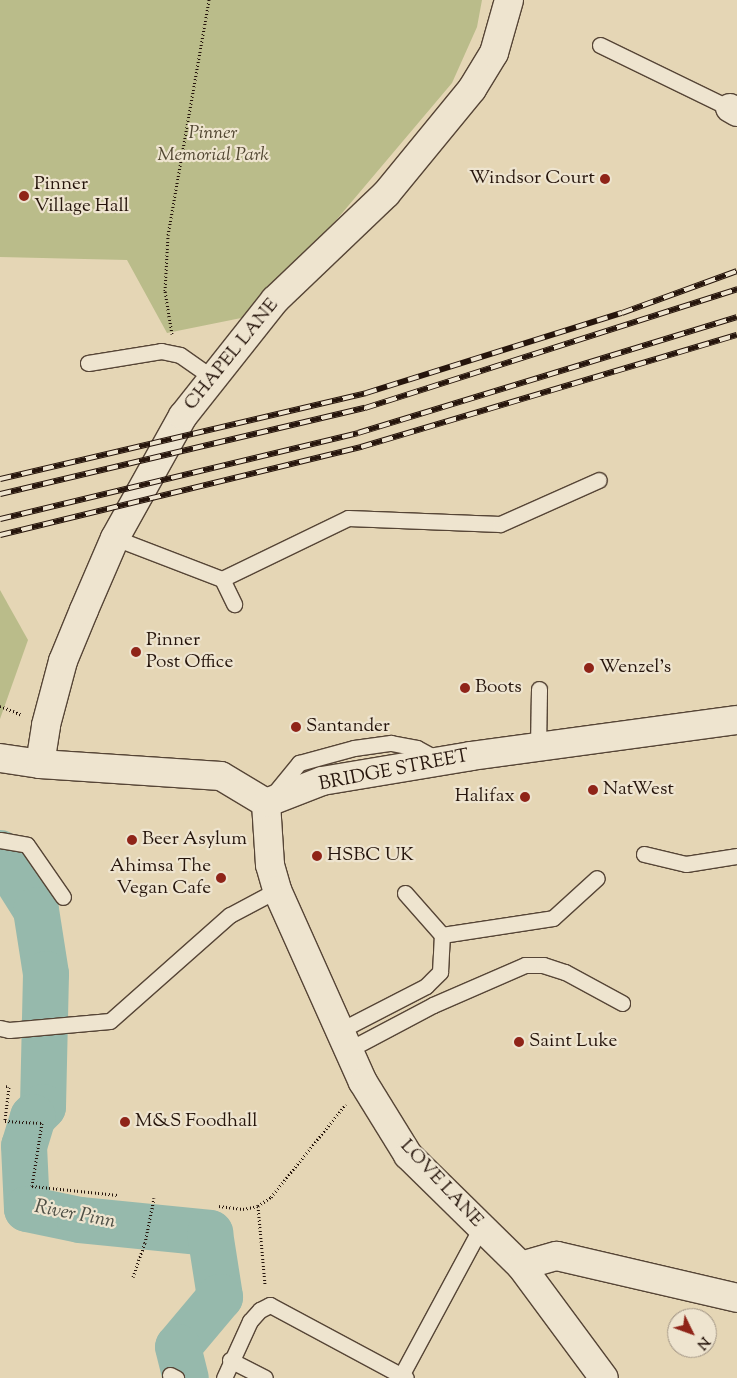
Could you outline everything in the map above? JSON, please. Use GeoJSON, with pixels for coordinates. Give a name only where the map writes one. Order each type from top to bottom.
{"type":"FeatureCollection","features":[{"type":"Feature","properties":{"kind":"street","name":"CHAPEL LANE"},"geometry":{"type":"LineString","coordinates":[[40,764],[46,725],[63,661],[115,538],[183,416],[274,300],[386,194],[472,90],[494,53],[509,0]]}},
{"type":"Feature","properties":{"kind":"street","name":"BRIDGE STREET"},"geometry":{"type":"LineString","coordinates":[[266,803],[322,782],[441,761],[737,720]]}},
{"type":"Feature","properties":{"kind":"street"},"geometry":{"type":"LineString","coordinates":[[0,758],[40,764],[221,776],[266,803]]}},
{"type":"Feature","properties":{"kind":"street","name":"LOVE LANE"},"geometry":{"type":"LineString","coordinates":[[266,803],[270,865],[277,890],[363,1082],[408,1154],[521,1266],[604,1378]]}},
{"type":"Feature","properties":{"kind":"street"},"geometry":{"type":"LineString","coordinates":[[521,1266],[557,1256],[737,1298]]}},
{"type":"Feature","properties":{"kind":"lane"},"geometry":{"type":"LineString","coordinates":[[600,45],[734,110]]}},
{"type":"Feature","properties":{"kind":"lane"},"geometry":{"type":"LineString","coordinates":[[88,363],[161,351],[175,354],[212,377]]}},
{"type":"Feature","properties":{"kind":"lane"},"geometry":{"type":"LineString","coordinates":[[222,579],[348,518],[500,524],[599,480]]}},
{"type":"Feature","properties":{"kind":"lane"},"geometry":{"type":"LineString","coordinates":[[115,538],[222,579],[234,604]]}},
{"type":"Feature","properties":{"kind":"lane"},"geometry":{"type":"LineString","coordinates":[[538,747],[539,689]]}},
{"type":"Feature","properties":{"kind":"lane"},"geometry":{"type":"LineString","coordinates":[[0,840],[27,845],[63,896]]}},
{"type":"Feature","properties":{"kind":"lane"},"geometry":{"type":"LineString","coordinates":[[644,854],[686,864],[737,856]]}},
{"type":"Feature","properties":{"kind":"lane"},"geometry":{"type":"LineString","coordinates":[[442,935],[553,918],[597,878]]}},
{"type":"Feature","properties":{"kind":"lane"},"geometry":{"type":"LineString","coordinates":[[0,1028],[29,1028],[110,1021],[230,915],[277,890]]}},
{"type":"Feature","properties":{"kind":"lane"},"geometry":{"type":"LineString","coordinates":[[343,1040],[426,986],[440,972],[442,935],[405,893]]}},
{"type":"Feature","properties":{"kind":"lane"},"geometry":{"type":"LineString","coordinates":[[343,1040],[433,1005],[525,965],[543,965],[564,972],[622,1003]]}},
{"type":"Feature","properties":{"kind":"lane"},"geometry":{"type":"LineString","coordinates":[[224,1378],[230,1360],[250,1321],[267,1306],[277,1307],[404,1376],[481,1227]]}},
{"type":"Feature","properties":{"kind":"lane"},"geometry":{"type":"LineString","coordinates":[[230,1360],[265,1378]]}},
{"type":"Feature","properties":{"kind":"path"},"geometry":{"type":"LineString","coordinates":[[175,354],[165,292],[168,235],[209,0]]}},
{"type":"Feature","properties":{"kind":"path"},"geometry":{"type":"LineString","coordinates":[[219,1206],[243,1208],[258,1206],[271,1197],[363,1082]]}},
{"type":"Feature","properties":{"kind":"path"},"geometry":{"type":"LineString","coordinates":[[6,1086],[9,1087],[5,1121],[42,1123],[32,1186],[118,1195]]}},
{"type":"Feature","properties":{"kind":"path"},"geometry":{"type":"LineString","coordinates":[[133,1277],[146,1240],[154,1198]]}},
{"type":"Feature","properties":{"kind":"path"},"geometry":{"type":"LineString","coordinates":[[258,1206],[267,1306]]}},
{"type":"Feature","properties":{"kind":"green space","name":"Pinner Memorial Park"},"geometry":{"type":"Polygon","coordinates":[[[0,0],[482,0],[477,27],[452,83],[256,315],[167,333],[127,260],[0,257],[0,0]]]}},
{"type":"Feature","properties":{"kind":"green space"},"geometry":{"type":"Polygon","coordinates":[[[0,590],[28,640],[0,719],[0,590]]]}},
{"type":"Feature","properties":{"kind":"waterway","name":"River Pinn"},"geometry":{"type":"LineString","coordinates":[[0,853],[36,910],[46,974],[43,1107],[33,1117],[24,1146],[27,1209],[80,1220],[210,1233],[220,1297],[178,1347],[186,1378]]}},
{"type":"Feature","properties":{"kind":"railway"},"geometry":{"type":"LineString","coordinates":[[0,479],[366,393],[622,313],[737,271]]}},
{"type":"Feature","properties":{"kind":"railway"},"geometry":{"type":"LineString","coordinates":[[0,494],[365,408],[737,289]]}},
{"type":"Feature","properties":{"kind":"railway"},"geometry":{"type":"LineString","coordinates":[[0,519],[358,433],[737,317]]}},
{"type":"Feature","properties":{"kind":"railway"},"geometry":{"type":"LineString","coordinates":[[0,535],[361,447],[737,335]]}},
{"type":"Feature","properties":{"kind":"place","name":"Windsor Court"},"geometry":{"type":"Point","coordinates":[605,179]}},
{"type":"Feature","properties":{"kind":"place","name":"Pinner Village Hall"},"geometry":{"type":"Point","coordinates":[24,196]}},
{"type":"Feature","properties":{"kind":"place","name":"Pinner Post Office"},"geometry":{"type":"Point","coordinates":[136,652]}},
{"type":"Feature","properties":{"kind":"place","name":"Wenzel's"},"geometry":{"type":"Point","coordinates":[589,668]}},
{"type":"Feature","properties":{"kind":"place","name":"Boots"},"geometry":{"type":"Point","coordinates":[465,688]}},
{"type":"Feature","properties":{"kind":"place","name":"Santander"},"geometry":{"type":"Point","coordinates":[296,727]}},
{"type":"Feature","properties":{"kind":"place","name":"NatWest"},"geometry":{"type":"Point","coordinates":[593,790]}},
{"type":"Feature","properties":{"kind":"place","name":"Halifax"},"geometry":{"type":"Point","coordinates":[525,797]}},
{"type":"Feature","properties":{"kind":"place","name":"Beer Asylum"},"geometry":{"type":"Point","coordinates":[132,840]}},
{"type":"Feature","properties":{"kind":"place","name":"HSBC UK"},"geometry":{"type":"Point","coordinates":[317,856]}},
{"type":"Feature","properties":{"kind":"place","name":"Ahimsa The Vegan Cafe"},"geometry":{"type":"Point","coordinates":[221,878]}},
{"type":"Feature","properties":{"kind":"place","name":"Saint Luke"},"geometry":{"type":"Point","coordinates":[519,1042]}},
{"type":"Feature","properties":{"kind":"place","name":"M&S Foodhall"},"geometry":{"type":"Point","coordinates":[125,1122]}}]}
